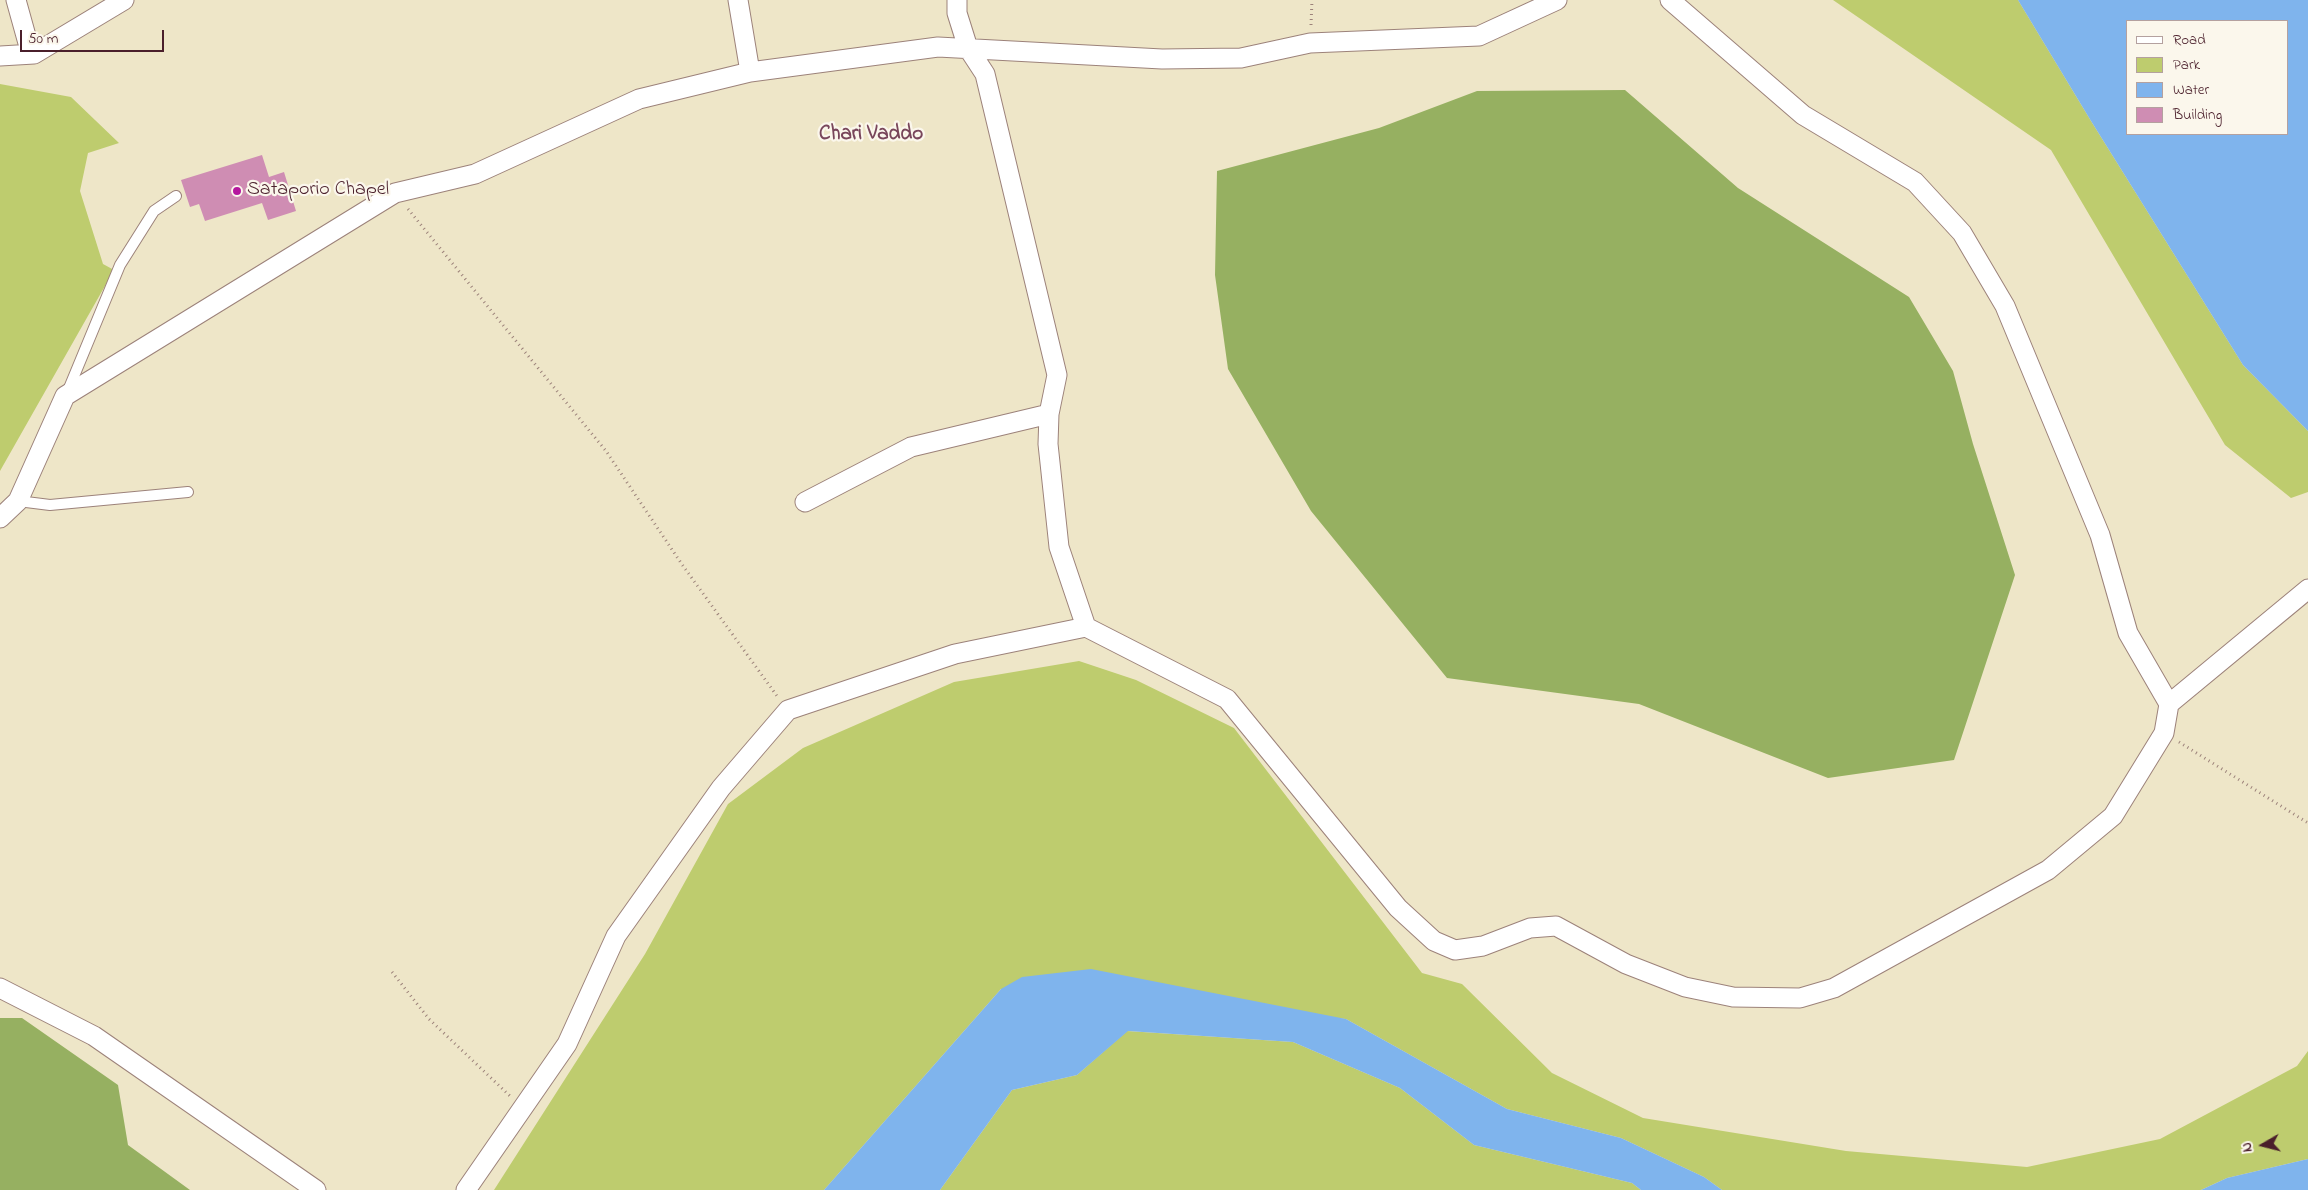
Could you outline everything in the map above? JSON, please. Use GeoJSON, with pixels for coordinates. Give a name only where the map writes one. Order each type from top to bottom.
{"type":"FeatureCollection","features":[{"type":"Feature","properties":{"kind":"street"},"geometry":{"type":"LineString","coordinates":[[16,0],[31,54]]}},
{"type":"Feature","properties":{"kind":"street"},"geometry":{"type":"LineString","coordinates":[[0,56],[31,54],[124,0]]}},
{"type":"Feature","properties":{"kind":"street"},"geometry":{"type":"LineString","coordinates":[[738,0],[750,72]]}},
{"type":"Feature","properties":{"kind":"street"},"geometry":{"type":"LineString","coordinates":[[957,0],[956,13],[968,48],[985,74],[1057,376],[1049,414],[1048,444],[1059,547],[1086,627]]}},
{"type":"Feature","properties":{"kind":"street"},"geometry":{"type":"LineString","coordinates":[[0,518],[18,501],[65,396],[395,193],[475,174],[639,99],[750,72],[938,47],[1171,59],[1241,58],[1310,43],[1479,36],[1558,0]]}},
{"type":"Feature","properties":{"kind":"street"},"geometry":{"type":"LineString","coordinates":[[466,1190],[567,1044],[616,936],[721,788],[788,710],[955,654],[1086,627],[1226,699],[1398,908],[1434,941],[1455,950],[1483,946],[1530,928],[1556,926],[1626,964],[1686,987],[1733,997],[1800,998],[1834,988],[2048,870],[2113,816],[2164,733],[2169,704],[2128,633],[2100,535],[2005,306],[1962,233],[1915,182],[1803,115],[1670,0]]}},
{"type":"Feature","properties":{"kind":"street"},"geometry":{"type":"LineString","coordinates":[[805,502],[911,447],[1049,414]]}},
{"type":"Feature","properties":{"kind":"street"},"geometry":{"type":"LineString","coordinates":[[2169,704],[2308,589]]}},
{"type":"Feature","properties":{"kind":"street"},"geometry":{"type":"LineString","coordinates":[[0,988],[94,1036],[316,1190]]}},
{"type":"Feature","properties":{"kind":"lane"},"geometry":{"type":"LineString","coordinates":[[65,396],[120,265],[154,211],[176,196]]}},
{"type":"Feature","properties":{"kind":"lane"},"geometry":{"type":"LineString","coordinates":[[18,501],[50,505],[188,492]]}},
{"type":"Feature","properties":{"kind":"path"},"geometry":{"type":"LineString","coordinates":[[1310,43],[1312,0]]}},
{"type":"Feature","properties":{"kind":"path"},"geometry":{"type":"LineString","coordinates":[[395,193],[606,451],[681,563],[788,710]]}},
{"type":"Feature","properties":{"kind":"path"},"geometry":{"type":"LineString","coordinates":[[2164,733],[2308,822]]}},
{"type":"Feature","properties":{"kind":"path"},"geometry":{"type":"LineString","coordinates":[[392,972],[429,1018],[523,1108]]}},
{"type":"Feature","properties":{"kind":"green space"},"geometry":{"type":"Polygon","coordinates":[[[1833,0],[2018,0],[2243,365],[2308,431],[2308,492],[2291,498],[2225,445],[2051,150],[1833,0]]]}},
{"type":"Feature","properties":{"kind":"green space"},"geometry":{"type":"Polygon","coordinates":[[[0,84],[71,97],[119,143],[88,153],[80,191],[103,264],[114,270],[0,471],[0,84]]]}},
{"type":"Feature","properties":{"kind":"green space"},"geometry":{"type":"Polygon","coordinates":[[[1625,90],[1738,188],[1909,297],[1953,371],[1973,444],[2015,575],[1954,760],[1828,778],[1639,704],[1447,678],[1311,511],[1228,369],[1215,275],[1217,171],[1379,128],[1477,91],[1625,90]]]}},
{"type":"Feature","properties":{"kind":"green space"},"geometry":{"type":"Polygon","coordinates":[[[1079,661],[1136,680],[1234,728],[1422,973],[1462,984],[1552,1073],[1643,1118],[1846,1151],[2027,1167],[2160,1139],[2297,1066],[2308,1051],[2308,1159],[2227,1178],[2201,1190],[1722,1190],[1704,1177],[1621,1138],[1507,1109],[1346,1019],[1001,989],[824,1190],[494,1190],[645,954],[728,804],[803,748],[954,682],[1079,661]]]}},
{"type":"Feature","properties":{"kind":"green space"},"geometry":{"type":"Polygon","coordinates":[[[0,1018],[22,1018],[118,1085],[128,1145],[190,1190],[0,1190],[0,1018]]]}},
{"type":"Feature","properties":{"kind":"green space"},"geometry":{"type":"Polygon","coordinates":[[[1127,1031],[1293,1042],[1400,1088],[1474,1145],[1632,1183],[1641,1190],[940,1190],[1012,1090],[1077,1075],[1127,1031]]]}},
{"type":"Feature","properties":{"kind":"water"},"geometry":{"type":"Polygon","coordinates":[[[2018,0],[2308,0],[2308,431],[2243,365],[2018,0]]]}},
{"type":"Feature","properties":{"kind":"water"},"geometry":{"type":"Polygon","coordinates":[[[1091,969],[1346,1019],[1507,1109],[1621,1138],[1704,1177],[1722,1190],[1641,1190],[1632,1183],[1474,1145],[1400,1088],[1293,1042],[1128,1031],[1077,1075],[1012,1090],[940,1190],[824,1190],[1001,989],[1022,977],[1091,969]]]}},
{"type":"Feature","properties":{"kind":"water"},"geometry":{"type":"Polygon","coordinates":[[[2308,1159],[2308,1190],[2201,1190],[2227,1178],[2308,1159]]]}},
{"type":"Feature","properties":{"kind":"building","name":"Sataporio Chapel"},"geometry":{"type":"Polygon","coordinates":[[[262,155],[269,177],[284,172],[296,211],[268,220],[262,203],[205,221],[199,204],[190,207],[181,180],[262,155]]]}},
{"type":"Feature","properties":{"kind":"place","name":"Sataporio Chapel"},"geometry":{"type":"Point","coordinates":[237,191]}},
{"type":"Feature","properties":{"kind":"district","name":"Chari Vaddo"},"geometry":{"type":"Point","coordinates":[871,136]}}]}
